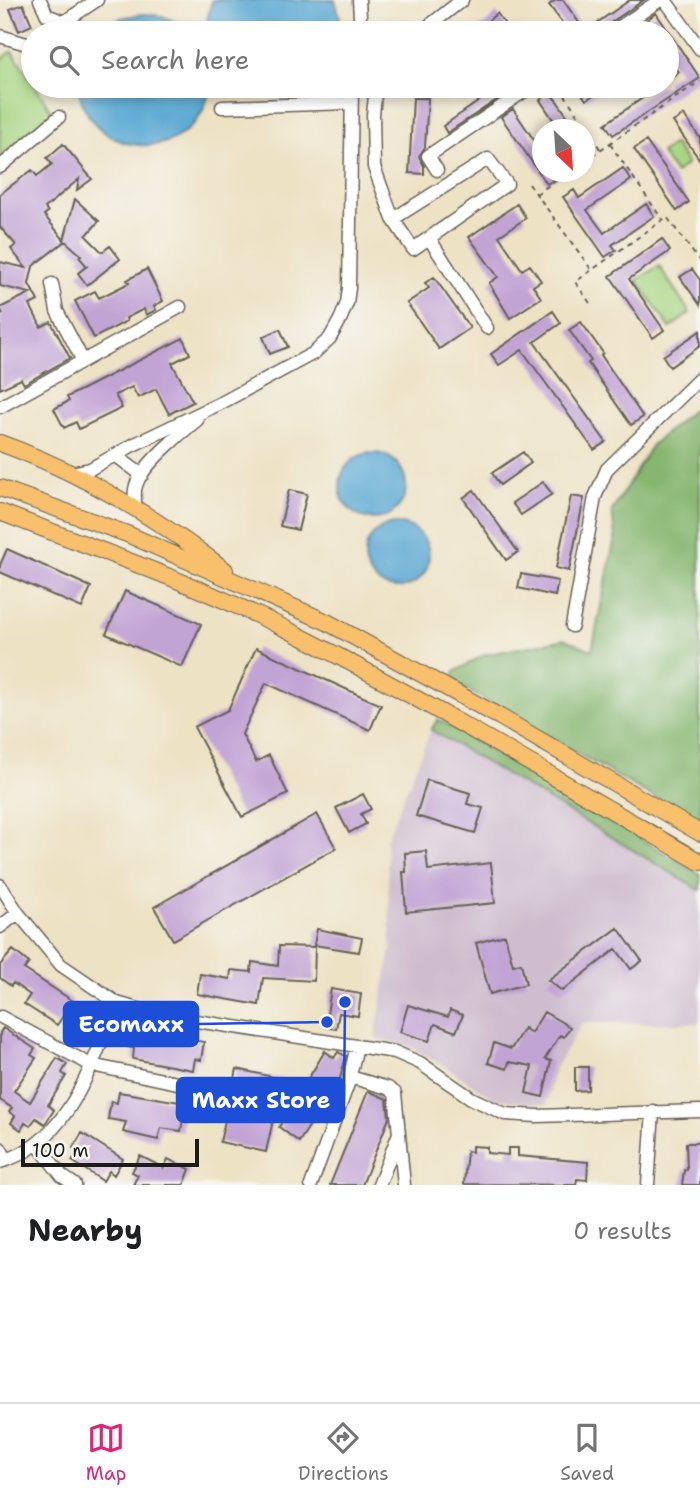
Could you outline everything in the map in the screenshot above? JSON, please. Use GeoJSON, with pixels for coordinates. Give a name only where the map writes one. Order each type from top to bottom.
{"type":"FeatureCollection","features":[{"type":"Feature","properties":{"kind":"main road"},"geometry":{"type":"LineString","coordinates":[[0,443],[71,473],[136,510],[205,555],[246,587]]}},
{"type":"Feature","properties":{"kind":"main road"},"geometry":{"type":"LineString","coordinates":[[0,488],[127,534],[327,622],[700,833]]}},
{"type":"Feature","properties":{"kind":"main road"},"geometry":{"type":"LineString","coordinates":[[0,512],[213,596],[292,632],[482,734],[700,862]]}},
{"type":"Feature","properties":{"kind":"street"},"geometry":{"type":"LineString","coordinates":[[40,0],[47,15],[54,21]]}},
{"type":"Feature","properties":{"kind":"street"},"geometry":{"type":"LineString","coordinates":[[72,21],[97,0]]}},
{"type":"Feature","properties":{"kind":"street"},"geometry":{"type":"LineString","coordinates":[[359,0],[360,21]]}},
{"type":"Feature","properties":{"kind":"street"},"geometry":{"type":"LineString","coordinates":[[435,21],[462,0]]}},
{"type":"Feature","properties":{"kind":"street"},"geometry":{"type":"LineString","coordinates":[[630,21],[663,0],[679,21]]}},
{"type":"Feature","properties":{"kind":"street"},"geometry":{"type":"LineString","coordinates":[[679,22],[700,50]]}},
{"type":"Feature","properties":{"kind":"street"},"geometry":{"type":"LineString","coordinates":[[0,36],[21,42]]}},
{"type":"Feature","properties":{"kind":"street"},"geometry":{"type":"LineString","coordinates":[[71,473],[90,469],[115,454],[223,402],[314,353],[330,338],[347,303],[349,288],[351,98]]}},
{"type":"Feature","properties":{"kind":"street"},"geometry":{"type":"LineString","coordinates":[[375,98],[374,167],[393,219],[413,249],[506,184],[488,159],[393,219]]}},
{"type":"Feature","properties":{"kind":"street"},"geometry":{"type":"LineString","coordinates":[[437,170],[428,156],[514,98]]}},
{"type":"Feature","properties":{"kind":"street"},"geometry":{"type":"LineString","coordinates":[[222,107],[351,103]]}},
{"type":"Feature","properties":{"kind":"street"},"geometry":{"type":"LineString","coordinates":[[0,167],[60,117]]}},
{"type":"Feature","properties":{"kind":"street"},"geometry":{"type":"LineString","coordinates":[[429,238],[487,328]]}},
{"type":"Feature","properties":{"kind":"street"},"geometry":{"type":"LineString","coordinates":[[52,284],[57,311],[83,361]]}},
{"type":"Feature","properties":{"kind":"street"},"geometry":{"type":"LineString","coordinates":[[0,407],[180,307]]}},
{"type":"Feature","properties":{"kind":"street"},"geometry":{"type":"LineString","coordinates":[[572,626],[595,497],[607,469],[700,378]]}},
{"type":"Feature","properties":{"kind":"street"},"geometry":{"type":"LineString","coordinates":[[136,510],[137,481],[179,434],[223,402]]}},
{"type":"Feature","properties":{"kind":"street"},"geometry":{"type":"LineString","coordinates":[[115,454],[142,475]]}},
{"type":"Feature","properties":{"kind":"street"},"geometry":{"type":"LineString","coordinates":[[0,885],[18,913],[61,965],[117,1003],[158,1015],[395,1052],[420,1063],[471,1098],[505,1114],[537,1116],[700,1111]]}},
{"type":"Feature","properties":{"kind":"street"},"geometry":{"type":"LineString","coordinates":[[0,927],[18,913]]}},
{"type":"Feature","properties":{"kind":"street"},"geometry":{"type":"LineString","coordinates":[[0,1148],[3,1161],[37,1144],[67,1114],[117,1003]]}},
{"type":"Feature","properties":{"kind":"street"},"geometry":{"type":"LineString","coordinates":[[1,1017],[91,1065],[187,1085]]}},
{"type":"Feature","properties":{"kind":"street"},"geometry":{"type":"LineString","coordinates":[[311,1185],[350,1077],[357,1046]]}},
{"type":"Feature","properties":{"kind":"street"},"geometry":{"type":"LineString","coordinates":[[350,1077],[388,1088],[395,1093],[404,1185]]}},
{"type":"Feature","properties":{"kind":"street"},"geometry":{"type":"LineString","coordinates":[[648,1185],[653,1111]]}},
{"type":"Feature","properties":{"kind":"street"},"geometry":{"type":"LineString","coordinates":[[379,1185],[400,1133]]}},
{"type":"Feature","properties":{"kind":"street"},"geometry":{"type":"LineString","coordinates":[[37,1144],[62,1177],[75,1185]]}},
{"type":"Feature","properties":{"kind":"path"},"geometry":{"type":"LineString","coordinates":[[679,96],[700,81]]}},
{"type":"Feature","properties":{"kind":"path"},"geometry":{"type":"LineString","coordinates":[[567,98],[601,150]]}},
{"type":"Feature","properties":{"kind":"path"},"geometry":{"type":"LineString","coordinates":[[595,154],[676,98]]}},
{"type":"Feature","properties":{"kind":"path"},"geometry":{"type":"LineString","coordinates":[[610,144],[663,220]]}},
{"type":"Feature","properties":{"kind":"path"},"geometry":{"type":"LineString","coordinates":[[536,194],[554,182]]}},
{"type":"Feature","properties":{"kind":"path"},"geometry":{"type":"LineString","coordinates":[[529,184],[592,270]]}},
{"type":"Feature","properties":{"kind":"path"},"geometry":{"type":"LineString","coordinates":[[590,303],[575,282],[667,217],[700,262]]}},
{"type":"Feature","properties":{"kind":"shaded area"},"geometry":{"type":"Polygon","coordinates":[[[431,730],[700,890],[700,1023],[582,1023],[555,1068],[546,1105],[495,1099],[407,1045],[375,1038],[391,949],[386,840],[431,730]]]}},
{"type":"Feature","properties":{"kind":"green space"},"geometry":{"type":"Polygon","coordinates":[[[12,51],[21,65],[21,98],[43,98],[51,114],[0,157],[0,61],[12,51]]]}},
{"type":"Feature","properties":{"kind":"green space"},"geometry":{"type":"Polygon","coordinates":[[[674,144],[687,164],[675,173],[661,153],[674,144]]]}},
{"type":"Feature","properties":{"kind":"green space"},"geometry":{"type":"Polygon","coordinates":[[[659,266],[690,313],[670,328],[637,280],[659,266]]]}},
{"type":"Feature","properties":{"kind":"green space"},"geometry":{"type":"Polygon","coordinates":[[[700,404],[700,824],[452,681],[455,672],[484,655],[565,639],[592,650],[615,537],[612,511],[652,445],[700,404]]]}},
{"type":"Feature","properties":{"kind":"green space"},"geometry":{"type":"Polygon","coordinates":[[[438,719],[700,874],[700,890],[431,730],[438,719]]]}},
{"type":"Feature","properties":{"kind":"water"},"geometry":{"type":"Polygon","coordinates":[[[212,0],[335,0],[340,17],[340,21],[207,21],[212,0]]]}},
{"type":"Feature","properties":{"kind":"water"},"geometry":{"type":"Polygon","coordinates":[[[142,14],[156,15],[173,21],[116,21],[142,14]]]}},
{"type":"Feature","properties":{"kind":"water"},"geometry":{"type":"Polygon","coordinates":[[[82,98],[206,98],[202,112],[187,130],[167,142],[145,145],[122,142],[102,130],[87,112],[82,98]]]}},
{"type":"Feature","properties":{"kind":"water"},"geometry":{"type":"Polygon","coordinates":[[[373,453],[386,455],[401,468],[406,486],[404,499],[391,514],[373,519],[360,517],[345,504],[340,486],[342,473],[355,458],[373,453]]]}},
{"type":"Feature","properties":{"kind":"water"},"geometry":{"type":"Polygon","coordinates":[[[397,524],[415,530],[423,538],[429,556],[423,574],[415,582],[397,588],[379,582],[371,574],[365,556],[371,538],[379,530],[397,524]]]}},
{"type":"Feature","properties":{"kind":"building"},"geometry":{"type":"Polygon","coordinates":[[[556,0],[563,0],[578,21],[561,21],[549,5],[556,0]]]}},
{"type":"Feature","properties":{"kind":"building"},"geometry":{"type":"Polygon","coordinates":[[[630,0],[644,0],[613,21],[600,21],[630,0]]]}},
{"type":"Feature","properties":{"kind":"building"},"geometry":{"type":"Polygon","coordinates":[[[23,4],[30,21],[21,21],[21,30],[19,31],[10,9],[23,4]]]}},
{"type":"Feature","properties":{"kind":"building"},"geometry":{"type":"Polygon","coordinates":[[[497,13],[503,21],[488,21],[497,13]]]}},
{"type":"Feature","properties":{"kind":"building"},"geometry":{"type":"Polygon","coordinates":[[[656,13],[661,21],[645,21],[656,13]]]}},
{"type":"Feature","properties":{"kind":"building"},"geometry":{"type":"Polygon","coordinates":[[[679,47],[700,78],[679,92],[679,47]]]}},
{"type":"Feature","properties":{"kind":"building"},"geometry":{"type":"Polygon","coordinates":[[[413,98],[428,98],[425,147],[419,156],[424,166],[424,174],[409,173],[413,98]]]}},
{"type":"Feature","properties":{"kind":"building"},"geometry":{"type":"Polygon","coordinates":[[[484,98],[500,98],[447,133],[443,126],[484,98]]]}},
{"type":"Feature","properties":{"kind":"building"},"geometry":{"type":"Polygon","coordinates":[[[543,98],[554,98],[569,119],[553,119],[540,100],[543,98]]]}},
{"type":"Feature","properties":{"kind":"building"},"geometry":{"type":"Polygon","coordinates":[[[643,98],[669,98],[613,135],[605,124],[643,98]]]}},
{"type":"Feature","properties":{"kind":"building"},"geometry":{"type":"Polygon","coordinates":[[[513,109],[532,137],[532,162],[501,117],[513,109]]]}},
{"type":"Feature","properties":{"kind":"building"},"geometry":{"type":"Polygon","coordinates":[[[684,115],[700,138],[700,160],[673,122],[684,115]]]}},
{"type":"Feature","properties":{"kind":"building"},"geometry":{"type":"Polygon","coordinates":[[[646,141],[689,202],[677,211],[634,149],[646,141]]]}},
{"type":"Feature","properties":{"kind":"building"},"geometry":{"type":"Polygon","coordinates":[[[63,144],[92,179],[77,190],[79,179],[45,208],[48,212],[44,215],[65,241],[33,266],[29,284],[38,301],[30,305],[41,327],[51,322],[70,358],[24,384],[21,379],[0,389],[0,316],[3,314],[0,308],[30,293],[0,286],[0,262],[26,268],[11,249],[16,245],[0,227],[0,194],[32,170],[37,176],[52,164],[47,158],[63,144]]]}},
{"type":"Feature","properties":{"kind":"building"},"geometry":{"type":"Polygon","coordinates":[[[623,168],[631,180],[587,210],[604,233],[646,204],[654,216],[612,245],[616,250],[605,257],[563,197],[574,190],[579,198],[623,168]]]}},
{"type":"Feature","properties":{"kind":"building"},"geometry":{"type":"Polygon","coordinates":[[[75,199],[99,221],[86,236],[102,252],[110,246],[120,259],[87,285],[78,273],[87,266],[79,257],[81,255],[64,240],[75,199]]]}},
{"type":"Feature","properties":{"kind":"building"},"geometry":{"type":"Polygon","coordinates":[[[517,204],[526,218],[499,236],[522,270],[530,265],[541,281],[533,286],[541,298],[510,318],[489,283],[498,277],[469,237],[517,204]]]}},
{"type":"Feature","properties":{"kind":"building"},"geometry":{"type":"Polygon","coordinates":[[[662,239],[670,251],[629,279],[664,330],[653,338],[610,276],[662,239]]]}},
{"type":"Feature","properties":{"kind":"building"},"geometry":{"type":"Polygon","coordinates":[[[147,269],[163,301],[154,306],[156,310],[146,315],[144,309],[94,338],[75,301],[95,291],[99,298],[129,283],[127,280],[147,269]]]}},
{"type":"Feature","properties":{"kind":"building"},"geometry":{"type":"Polygon","coordinates":[[[692,269],[700,280],[700,305],[680,277],[692,269]]]}},
{"type":"Feature","properties":{"kind":"building"},"geometry":{"type":"Polygon","coordinates":[[[434,277],[470,328],[439,349],[407,303],[429,288],[425,283],[434,277]]]}},
{"type":"Feature","properties":{"kind":"building"},"geometry":{"type":"Polygon","coordinates":[[[553,311],[561,323],[534,342],[606,442],[594,450],[522,350],[499,365],[491,354],[553,311]]]}},
{"type":"Feature","properties":{"kind":"building"},"geometry":{"type":"Polygon","coordinates":[[[581,322],[643,417],[631,425],[588,363],[591,361],[569,330],[581,322]]]}},
{"type":"Feature","properties":{"kind":"building"},"geometry":{"type":"Polygon","coordinates":[[[280,329],[288,347],[270,354],[263,337],[280,329]]]}},
{"type":"Feature","properties":{"kind":"building"},"geometry":{"type":"Polygon","coordinates":[[[700,331],[700,346],[670,367],[663,356],[700,331]]]}},
{"type":"Feature","properties":{"kind":"building"},"geometry":{"type":"Polygon","coordinates":[[[183,338],[190,354],[172,363],[193,402],[169,414],[156,389],[138,398],[132,387],[115,395],[122,408],[79,429],[76,422],[64,428],[54,409],[69,401],[67,397],[183,338]]]}},
{"type":"Feature","properties":{"kind":"building"},"geometry":{"type":"Polygon","coordinates":[[[523,452],[531,463],[500,485],[492,473],[523,452]]]}},
{"type":"Feature","properties":{"kind":"building"},"geometry":{"type":"Polygon","coordinates":[[[543,482],[552,494],[521,515],[512,503],[543,482]]]}},
{"type":"Feature","properties":{"kind":"building"},"geometry":{"type":"Polygon","coordinates":[[[289,490],[307,494],[298,530],[280,526],[289,490]]]}},
{"type":"Feature","properties":{"kind":"building"},"geometry":{"type":"Polygon","coordinates":[[[474,490],[518,552],[506,560],[463,498],[474,490]]]}},
{"type":"Feature","properties":{"kind":"building"},"geometry":{"type":"Polygon","coordinates":[[[571,496],[584,498],[569,571],[556,568],[571,496]]]}},
{"type":"Feature","properties":{"kind":"building"},"geometry":{"type":"Polygon","coordinates":[[[7,549],[91,587],[82,608],[0,572],[7,549]]]}},
{"type":"Feature","properties":{"kind":"building"},"geometry":{"type":"Polygon","coordinates":[[[521,574],[558,581],[555,596],[518,588],[521,574]]]}},
{"type":"Feature","properties":{"kind":"building"},"geometry":{"type":"Polygon","coordinates":[[[125,591],[201,624],[182,667],[106,634],[125,591]]]}},
{"type":"Feature","properties":{"kind":"building"},"geometry":{"type":"Polygon","coordinates":[[[256,648],[381,705],[370,730],[266,683],[242,734],[256,762],[269,755],[288,794],[242,817],[194,727],[228,710],[256,648]]]}},
{"type":"Feature","properties":{"kind":"building"},"geometry":{"type":"Polygon","coordinates":[[[427,780],[470,793],[467,804],[483,808],[475,833],[416,816],[427,780]]]}},
{"type":"Feature","properties":{"kind":"building"},"geometry":{"type":"Polygon","coordinates":[[[363,794],[371,809],[361,814],[366,824],[349,833],[336,808],[363,794]]]}},
{"type":"Feature","properties":{"kind":"building"},"geometry":{"type":"Polygon","coordinates":[[[317,814],[336,848],[173,940],[154,907],[317,814]]]}},
{"type":"Feature","properties":{"kind":"building"},"geometry":{"type":"Polygon","coordinates":[[[426,851],[428,870],[491,863],[495,903],[406,912],[403,872],[406,872],[405,853],[426,851]]]}},
{"type":"Feature","properties":{"kind":"building"},"geometry":{"type":"Polygon","coordinates":[[[618,928],[642,961],[631,969],[616,949],[562,991],[548,980],[618,928]]]}},
{"type":"Feature","properties":{"kind":"building"},"geometry":{"type":"Polygon","coordinates":[[[317,929],[362,938],[359,952],[314,945],[317,929]]]}},
{"type":"Feature","properties":{"kind":"building"},"geometry":{"type":"Polygon","coordinates":[[[505,935],[513,965],[521,963],[526,984],[490,994],[476,943],[505,935]]]}},
{"type":"Feature","properties":{"kind":"building"},"geometry":{"type":"Polygon","coordinates":[[[279,946],[315,947],[314,981],[263,978],[259,1005],[197,994],[200,974],[230,979],[231,970],[251,972],[252,962],[278,966],[279,946]]]}},
{"type":"Feature","properties":{"kind":"building"},"geometry":{"type":"Polygon","coordinates":[[[13,950],[29,963],[24,969],[73,1001],[57,1025],[24,1004],[30,995],[0,978],[0,965],[13,950]]]}},
{"type":"Feature","properties":{"kind":"building"},"geometry":{"type":"Polygon","coordinates":[[[331,989],[361,994],[358,1016],[339,1013],[336,1029],[325,1027],[331,989]]]}},
{"type":"Feature","properties":{"kind":"building"},"geometry":{"type":"Polygon","coordinates":[[[408,1005],[448,1017],[450,1010],[463,1015],[456,1032],[435,1024],[429,1041],[400,1032],[408,1005]]]}},
{"type":"Feature","properties":{"kind":"building"},"geometry":{"type":"Polygon","coordinates":[[[544,1012],[570,1027],[564,1037],[560,1035],[545,1059],[551,1061],[543,1097],[526,1093],[532,1066],[509,1062],[507,1069],[488,1063],[494,1043],[511,1049],[524,1028],[531,1033],[544,1012]]]}},
{"type":"Feature","properties":{"kind":"building"},"geometry":{"type":"Polygon","coordinates":[[[3,1028],[35,1049],[31,1055],[36,1058],[14,1091],[30,1102],[57,1058],[67,1064],[62,1073],[66,1076],[48,1105],[54,1110],[45,1124],[36,1118],[30,1126],[25,1123],[21,1130],[11,1123],[15,1116],[9,1112],[12,1108],[0,1100],[0,1033],[3,1028]]]}},
{"type":"Feature","properties":{"kind":"building"},"geometry":{"type":"Polygon","coordinates":[[[131,1030],[204,1042],[201,1060],[195,1059],[193,1070],[133,1059],[134,1048],[128,1047],[131,1030]]]}},
{"type":"Feature","properties":{"kind":"building"},"geometry":{"type":"Polygon","coordinates":[[[325,1051],[334,1058],[338,1052],[346,1056],[340,1078],[299,1142],[279,1127],[325,1051]]]}},
{"type":"Feature","properties":{"kind":"building"},"geometry":{"type":"Polygon","coordinates":[[[575,1067],[588,1067],[588,1090],[575,1091],[575,1067]]]}},
{"type":"Feature","properties":{"kind":"building"},"geometry":{"type":"Polygon","coordinates":[[[237,1069],[282,1079],[266,1152],[220,1142],[237,1069]]]}},
{"type":"Feature","properties":{"kind":"building"},"geometry":{"type":"Polygon","coordinates":[[[368,1091],[387,1099],[389,1118],[362,1185],[330,1185],[368,1091]]]}},
{"type":"Feature","properties":{"kind":"building"},"geometry":{"type":"Polygon","coordinates":[[[119,1092],[180,1102],[178,1112],[184,1113],[181,1131],[161,1128],[158,1140],[123,1132],[126,1122],[108,1119],[111,1101],[117,1103],[119,1092]]]}},
{"type":"Feature","properties":{"kind":"building"},"geometry":{"type":"Polygon","coordinates":[[[82,1133],[123,1159],[114,1175],[109,1171],[103,1181],[72,1161],[78,1151],[73,1148],[82,1133]]]}},
{"type":"Feature","properties":{"kind":"building"},"geometry":{"type":"Polygon","coordinates":[[[686,1143],[700,1143],[700,1185],[682,1185],[684,1170],[687,1170],[686,1143]]]}},
{"type":"Feature","properties":{"kind":"building"},"geometry":{"type":"Polygon","coordinates":[[[472,1146],[487,1147],[487,1153],[508,1155],[508,1148],[518,1148],[518,1156],[588,1162],[587,1180],[577,1179],[576,1185],[464,1184],[467,1151],[472,1152],[472,1146]]]}},
{"type":"Feature","properties":{"kind":"building"},"geometry":{"type":"Polygon","coordinates":[[[140,1156],[164,1168],[168,1159],[190,1169],[184,1185],[133,1185],[138,1175],[132,1172],[140,1156]]]}},
{"type":"Feature","properties":{"kind":"place","name":"Maxx Store"},"geometry":{"type":"Point","coordinates":[345,1002]}},
{"type":"Feature","properties":{"kind":"place","name":"Ecomaxx"},"geometry":{"type":"Point","coordinates":[327,1022]}}]}
